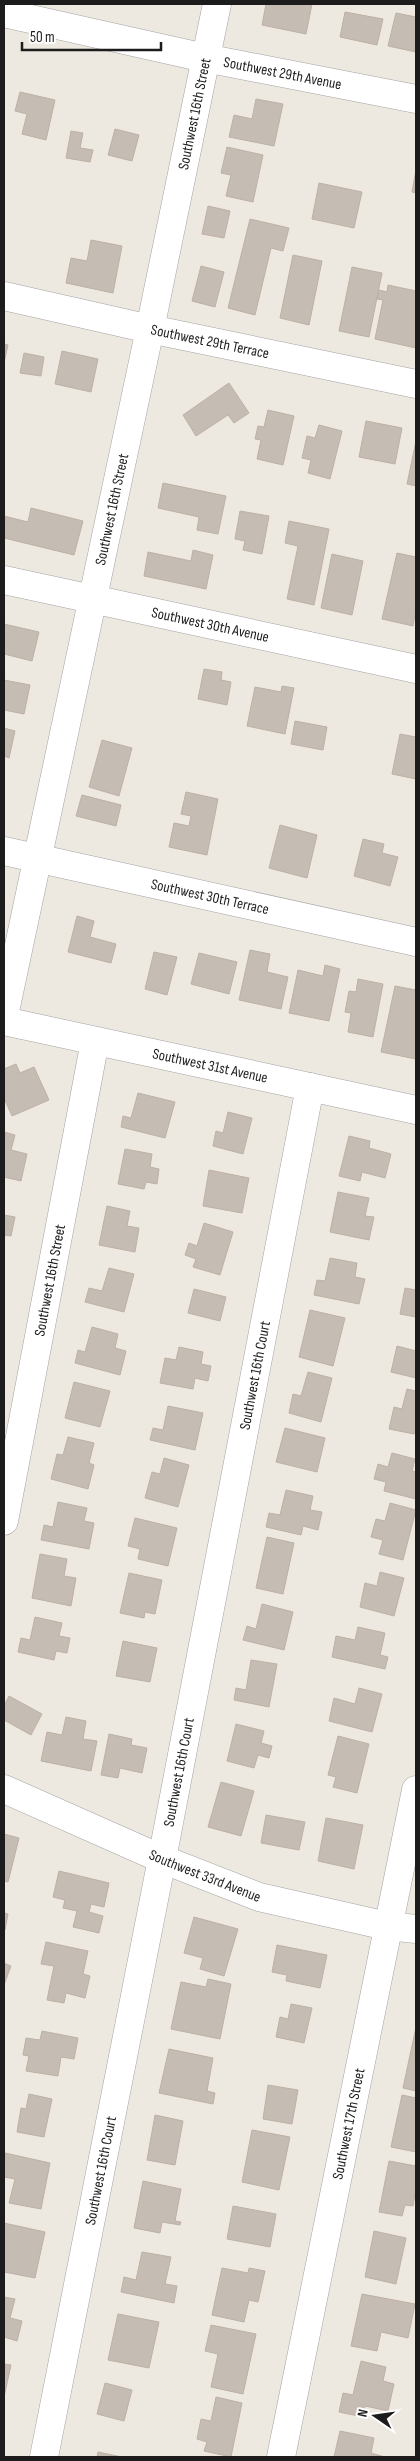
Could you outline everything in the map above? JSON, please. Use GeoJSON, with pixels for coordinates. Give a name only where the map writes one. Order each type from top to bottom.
{"type":"FeatureCollection","features":[{"type":"Feature","properties":{"kind":"street","name":"Southwest 16th Street"},"geometry":{"type":"LineString","coordinates":[[4,1016],[217,4]]}},
{"type":"Feature","properties":{"kind":"street","name":"Southwest 29th Avenue"},"geometry":{"type":"LineString","coordinates":[[4,13],[205,58],[416,99]]}},
{"type":"Feature","properties":{"kind":"street","name":"Southwest 29th Terrace"},"geometry":{"type":"LineString","coordinates":[[4,296],[150,329],[416,384]]}},
{"type":"Feature","properties":{"kind":"street","name":"Southwest 30th Avenue"},"geometry":{"type":"LineString","coordinates":[[4,580],[416,669]]}},
{"type":"Feature","properties":{"kind":"street","name":"Southwest 30th Terrace"},"geometry":{"type":"LineString","coordinates":[[4,851],[416,942]]}},
{"type":"Feature","properties":{"kind":"street","name":"Southwest 31st Avenue"},"geometry":{"type":"LineString","coordinates":[[4,1021],[416,1110]]}},
{"type":"Feature","properties":{"kind":"street","name":"Southwest 16th Street"},"geometry":{"type":"LineString","coordinates":[[4,1521],[95,1041]]}},
{"type":"Feature","properties":{"kind":"street","name":"Southwest 16th Court"},"geometry":{"type":"LineString","coordinates":[[44,2457],[162,1859],[310,1087]]}},
{"type":"Feature","properties":{"kind":"street","name":"Southwest 33rd Avenue"},"geometry":{"type":"LineString","coordinates":[[4,1789],[162,1859],[259,1897],[387,1926],[416,1929]]}},
{"type":"Feature","properties":{"kind":"street","name":"Southwest 17th Street"},"geometry":{"type":"LineString","coordinates":[[281,2457],[416,1790]]}},
{"type":"Feature","properties":{"kind":"building"},"geometry":{"type":"Polygon","coordinates":[[[266,4],[312,4],[306,34],[262,25],[266,4]]]}},
{"type":"Feature","properties":{"kind":"building"},"geometry":{"type":"Polygon","coordinates":[[[345,12],[383,19],[377,45],[340,37],[345,12]]]}},
{"type":"Feature","properties":{"kind":"building"},"geometry":{"type":"Polygon","coordinates":[[[396,13],[416,17],[416,52],[388,46],[396,13]]]}},
{"type":"Feature","properties":{"kind":"building"},"geometry":{"type":"Polygon","coordinates":[[[20,92],[55,100],[46,140],[22,134],[27,114],[15,111],[20,92]]]}},
{"type":"Feature","properties":{"kind":"building"},"geometry":{"type":"Polygon","coordinates":[[[256,99],[283,104],[274,146],[229,137],[234,115],[252,119],[256,99]]]}},
{"type":"Feature","properties":{"kind":"building"},"geometry":{"type":"Polygon","coordinates":[[[115,129],[139,135],[132,161],[108,155],[115,129]]]}},
{"type":"Feature","properties":{"kind":"building"},"geometry":{"type":"Polygon","coordinates":[[[71,131],[83,133],[80,148],[93,150],[90,162],[66,158],[71,131]]]}},
{"type":"Feature","properties":{"kind":"building"},"geometry":{"type":"Polygon","coordinates":[[[227,147],[263,155],[253,202],[226,196],[231,175],[221,173],[227,147]]]}},
{"type":"Feature","properties":{"kind":"building"},"geometry":{"type":"Polygon","coordinates":[[[416,170],[416,193],[412,192],[416,170]]]}},
{"type":"Feature","properties":{"kind":"building"},"geometry":{"type":"Polygon","coordinates":[[[319,183],[362,192],[354,228],[312,219],[319,183]]]}},
{"type":"Feature","properties":{"kind":"building"},"geometry":{"type":"Polygon","coordinates":[[[208,206],[230,211],[224,238],[202,234],[208,206]]]}},
{"type":"Feature","properties":{"kind":"building"},"geometry":{"type":"Polygon","coordinates":[[[250,219],[289,228],[283,251],[271,248],[255,315],[228,308],[250,219]]]}},
{"type":"Feature","properties":{"kind":"building"},"geometry":{"type":"Polygon","coordinates":[[[91,240],[122,246],[113,293],[66,283],[71,258],[87,261],[91,240]]]}},
{"type":"Feature","properties":{"kind":"building"},"geometry":{"type":"Polygon","coordinates":[[[293,255],[322,261],[309,325],[280,318],[293,255]]]}},
{"type":"Feature","properties":{"kind":"building"},"geometry":{"type":"Polygon","coordinates":[[[201,266],[224,272],[215,307],[192,301],[201,266]]]}},
{"type":"Feature","properties":{"kind":"building"},"geometry":{"type":"Polygon","coordinates":[[[352,267],[382,273],[369,337],[339,331],[352,267]]]}},
{"type":"Feature","properties":{"kind":"building"},"geometry":{"type":"Polygon","coordinates":[[[388,285],[416,291],[416,348],[375,339],[383,300],[377,299],[379,290],[387,292],[388,285]]]}},
{"type":"Feature","properties":{"kind":"building"},"geometry":{"type":"Polygon","coordinates":[[[4,344],[8,345],[4,363],[4,344]]]}},
{"type":"Feature","properties":{"kind":"building"},"geometry":{"type":"Polygon","coordinates":[[[62,351],[98,359],[91,392],[55,384],[62,351]]]}},
{"type":"Feature","properties":{"kind":"building"},"geometry":{"type":"Polygon","coordinates":[[[24,353],[44,357],[41,376],[20,373],[24,353]]]}},
{"type":"Feature","properties":{"kind":"building"},"geometry":{"type":"Polygon","coordinates":[[[229,383],[249,413],[234,423],[228,415],[196,436],[183,415],[229,383]]]}},
{"type":"Feature","properties":{"kind":"building"},"geometry":{"type":"Polygon","coordinates":[[[268,410],[294,416],[283,465],[257,459],[261,440],[255,439],[258,426],[264,427],[268,410]]]}},
{"type":"Feature","properties":{"kind":"building"},"geometry":{"type":"Polygon","coordinates":[[[366,421],[402,428],[395,464],[359,457],[366,421]]]}},
{"type":"Feature","properties":{"kind":"building"},"geometry":{"type":"Polygon","coordinates":[[[319,425],[342,431],[330,479],[308,473],[311,460],[302,458],[307,436],[315,438],[319,425]]]}},
{"type":"Feature","properties":{"kind":"building"},"geometry":{"type":"Polygon","coordinates":[[[416,441],[416,486],[407,484],[416,441]]]}},
{"type":"Feature","properties":{"kind":"building"},"geometry":{"type":"Polygon","coordinates":[[[163,483],[226,496],[218,534],[197,530],[199,517],[158,508],[163,483]]]}},
{"type":"Feature","properties":{"kind":"building"},"geometry":{"type":"Polygon","coordinates":[[[31,508],[83,521],[74,555],[4,538],[4,516],[28,522],[31,508]]]}},
{"type":"Feature","properties":{"kind":"building"},"geometry":{"type":"Polygon","coordinates":[[[240,511],[269,516],[262,554],[243,550],[245,541],[235,539],[240,511]]]}},
{"type":"Feature","properties":{"kind":"building"},"geometry":{"type":"Polygon","coordinates":[[[289,521],[329,529],[314,605],[287,599],[298,546],[285,543],[289,521]]]}},
{"type":"Feature","properties":{"kind":"building"},"geometry":{"type":"Polygon","coordinates":[[[193,550],[213,555],[206,589],[144,576],[148,552],[191,561],[193,550]]]}},
{"type":"Feature","properties":{"kind":"building"},"geometry":{"type":"Polygon","coordinates":[[[397,553],[416,557],[416,609],[413,626],[382,619],[397,553]]]}},
{"type":"Feature","properties":{"kind":"building"},"geometry":{"type":"Polygon","coordinates":[[[332,554],[363,561],[352,615],[321,608],[332,554]]]}},
{"type":"Feature","properties":{"kind":"building"},"geometry":{"type":"Polygon","coordinates":[[[4,624],[39,632],[32,661],[4,654],[4,624]]]}},
{"type":"Feature","properties":{"kind":"building"},"geometry":{"type":"Polygon","coordinates":[[[204,669],[222,672],[221,680],[231,682],[227,705],[198,699],[204,669]]]}},
{"type":"Feature","properties":{"kind":"building"},"geometry":{"type":"Polygon","coordinates":[[[4,680],[30,685],[24,714],[4,710],[4,680]]]}},
{"type":"Feature","properties":{"kind":"building"},"geometry":{"type":"Polygon","coordinates":[[[282,686],[294,688],[285,734],[247,726],[255,687],[281,692],[282,686]]]}},
{"type":"Feature","properties":{"kind":"building"},"geometry":{"type":"Polygon","coordinates":[[[295,721],[327,727],[323,750],[291,744],[295,721]]]}},
{"type":"Feature","properties":{"kind":"building"},"geometry":{"type":"Polygon","coordinates":[[[4,728],[15,731],[9,758],[4,756],[4,728]]]}},
{"type":"Feature","properties":{"kind":"building"},"geometry":{"type":"Polygon","coordinates":[[[400,734],[416,737],[416,779],[392,774],[400,734]]]}},
{"type":"Feature","properties":{"kind":"building"},"geometry":{"type":"Polygon","coordinates":[[[102,740],[132,748],[119,796],[89,787],[102,740]]]}},
{"type":"Feature","properties":{"kind":"building"},"geometry":{"type":"Polygon","coordinates":[[[186,792],[218,799],[207,855],[169,847],[174,823],[189,826],[191,816],[181,814],[186,792]]]}},
{"type":"Feature","properties":{"kind":"building"},"geometry":{"type":"Polygon","coordinates":[[[82,795],[121,805],[116,826],[76,816],[82,795]]]}},
{"type":"Feature","properties":{"kind":"building"},"geometry":{"type":"Polygon","coordinates":[[[280,825],[317,835],[307,878],[269,868],[280,825]]]}},
{"type":"Feature","properties":{"kind":"building"},"geometry":{"type":"Polygon","coordinates":[[[363,839],[384,844],[382,853],[398,857],[390,886],[354,876],[363,839]]]}},
{"type":"Feature","properties":{"kind":"building"},"geometry":{"type":"Polygon","coordinates":[[[77,916],[94,921],[90,937],[116,944],[111,963],[68,952],[77,916]]]}},
{"type":"Feature","properties":{"kind":"building"},"geometry":{"type":"Polygon","coordinates":[[[250,950],[270,954],[267,972],[288,977],[281,1009],[239,1000],[250,950]]]}},
{"type":"Feature","properties":{"kind":"building"},"geometry":{"type":"Polygon","coordinates":[[[154,952],[177,957],[167,995],[145,989],[154,952]]]}},
{"type":"Feature","properties":{"kind":"building"},"geometry":{"type":"Polygon","coordinates":[[[199,953],[237,962],[229,994],[191,984],[199,953]]]}},
{"type":"Feature","properties":{"kind":"building"},"geometry":{"type":"Polygon","coordinates":[[[325,965],[340,969],[329,1021],[289,1013],[298,970],[323,976],[325,965]]]}},
{"type":"Feature","properties":{"kind":"building"},"geometry":{"type":"Polygon","coordinates":[[[358,979],[383,984],[373,1037],[348,1032],[351,1013],[345,1012],[349,991],[356,992],[358,979]]]}},
{"type":"Feature","properties":{"kind":"building"},"geometry":{"type":"Polygon","coordinates":[[[395,986],[416,990],[416,1059],[381,1052],[395,986]]]}},
{"type":"Feature","properties":{"kind":"building"},"geometry":{"type":"Polygon","coordinates":[[[16,1064],[20,1073],[34,1067],[49,1100],[12,1116],[4,1098],[4,1069],[16,1064]]]}},
{"type":"Feature","properties":{"kind":"building"},"geometry":{"type":"Polygon","coordinates":[[[138,1093],[175,1102],[165,1138],[121,1127],[123,1116],[131,1118],[138,1093]]]}},
{"type":"Feature","properties":{"kind":"building"},"geometry":{"type":"Polygon","coordinates":[[[228,1112],[252,1118],[243,1154],[213,1146],[216,1131],[223,1133],[228,1112]]]}},
{"type":"Feature","properties":{"kind":"building"},"geometry":{"type":"Polygon","coordinates":[[[4,1132],[15,1135],[11,1150],[27,1154],[21,1181],[4,1177],[4,1132]]]}},
{"type":"Feature","properties":{"kind":"building"},"geometry":{"type":"Polygon","coordinates":[[[349,1136],[370,1141],[369,1148],[391,1154],[385,1178],[362,1172],[360,1181],[339,1176],[349,1136]]]}},
{"type":"Feature","properties":{"kind":"building"},"geometry":{"type":"Polygon","coordinates":[[[125,1149],[152,1154],[150,1167],[159,1169],[157,1184],[146,1182],[144,1189],[118,1184],[125,1149]]]}},
{"type":"Feature","properties":{"kind":"building"},"geometry":{"type":"Polygon","coordinates":[[[209,1170],[249,1178],[242,1213],[203,1206],[209,1170]]]}},
{"type":"Feature","properties":{"kind":"building"},"geometry":{"type":"Polygon","coordinates":[[[338,1192],[369,1198],[365,1216],[374,1217],[369,1240],[330,1232],[338,1192]]]}},
{"type":"Feature","properties":{"kind":"building"},"geometry":{"type":"Polygon","coordinates":[[[107,1206],[130,1211],[127,1226],[139,1228],[135,1252],[99,1245],[107,1206]]]}},
{"type":"Feature","properties":{"kind":"building"},"geometry":{"type":"Polygon","coordinates":[[[4,1215],[15,1217],[11,1236],[4,1235],[4,1215]]]}},
{"type":"Feature","properties":{"kind":"building"},"geometry":{"type":"Polygon","coordinates":[[[204,1223],[233,1232],[220,1275],[193,1267],[196,1259],[185,1255],[189,1243],[197,1246],[204,1223]]]}},
{"type":"Feature","properties":{"kind":"building"},"geometry":{"type":"Polygon","coordinates":[[[330,1258],[357,1263],[355,1277],[365,1279],[359,1304],[314,1295],[317,1280],[325,1281],[330,1258]]]}},
{"type":"Feature","properties":{"kind":"building"},"geometry":{"type":"Polygon","coordinates":[[[109,1268],[134,1274],[124,1312],[85,1302],[89,1288],[102,1291],[109,1268]]]}},
{"type":"Feature","properties":{"kind":"building"},"geometry":{"type":"Polygon","coordinates":[[[405,1288],[416,1290],[416,1317],[400,1314],[405,1288]]]}},
{"type":"Feature","properties":{"kind":"building"},"geometry":{"type":"Polygon","coordinates":[[[194,1289],[226,1297],[220,1321],[188,1313],[194,1289]]]}},
{"type":"Feature","properties":{"kind":"building"},"geometry":{"type":"Polygon","coordinates":[[[310,1310],[345,1318],[333,1366],[299,1357],[310,1310]]]}},
{"type":"Feature","properties":{"kind":"building"},"geometry":{"type":"Polygon","coordinates":[[[92,1327],[118,1334],[115,1348],[126,1351],[120,1375],[75,1363],[78,1350],[85,1352],[92,1327]]]}},
{"type":"Feature","properties":{"kind":"building"},"geometry":{"type":"Polygon","coordinates":[[[397,1346],[416,1351],[416,1378],[391,1372],[397,1346]]]}},
{"type":"Feature","properties":{"kind":"building"},"geometry":{"type":"Polygon","coordinates":[[[179,1347],[203,1352],[201,1364],[211,1366],[208,1381],[195,1378],[193,1389],[160,1383],[165,1358],[176,1360],[179,1347]]]}},
{"type":"Feature","properties":{"kind":"building"},"geometry":{"type":"Polygon","coordinates":[[[308,1372],[332,1378],[321,1422],[289,1413],[293,1394],[301,1396],[308,1372]]]}},
{"type":"Feature","properties":{"kind":"building"},"geometry":{"type":"Polygon","coordinates":[[[74,1382],[110,1391],[100,1427],[65,1418],[74,1382]]]}},
{"type":"Feature","properties":{"kind":"building"},"geometry":{"type":"Polygon","coordinates":[[[407,1389],[416,1391],[416,1428],[414,1434],[389,1429],[394,1407],[402,1409],[407,1389]]]}},
{"type":"Feature","properties":{"kind":"building"},"geometry":{"type":"Polygon","coordinates":[[[168,1406],[203,1413],[195,1450],[150,1440],[153,1428],[163,1430],[168,1406]]]}},
{"type":"Feature","properties":{"kind":"building"},"geometry":{"type":"Polygon","coordinates":[[[285,1428],[325,1438],[317,1472],[276,1462],[285,1428]]]}},
{"type":"Feature","properties":{"kind":"building"},"geometry":{"type":"Polygon","coordinates":[[[68,1437],[94,1443],[89,1463],[94,1465],[88,1489],[51,1479],[57,1454],[63,1455],[68,1437]]]}},
{"type":"Feature","properties":{"kind":"building"},"geometry":{"type":"Polygon","coordinates":[[[392,1453],[415,1459],[412,1471],[416,1472],[416,1499],[384,1491],[386,1482],[374,1479],[378,1464],[388,1467],[392,1453]]]}},
{"type":"Feature","properties":{"kind":"building"},"geometry":{"type":"Polygon","coordinates":[[[164,1458],[189,1465],[178,1507],[145,1498],[152,1472],[160,1474],[164,1458]]]}},
{"type":"Feature","properties":{"kind":"building"},"geometry":{"type":"Polygon","coordinates":[[[286,1490],[313,1496],[310,1510],[322,1512],[318,1530],[303,1526],[301,1535],[266,1527],[269,1513],[280,1515],[286,1490]]]}},
{"type":"Feature","properties":{"kind":"building"},"geometry":{"type":"Polygon","coordinates":[[[58,1502],[87,1508],[84,1521],[94,1523],[89,1549],[41,1540],[44,1525],[53,1527],[58,1502]]]}},
{"type":"Feature","properties":{"kind":"building"},"geometry":{"type":"Polygon","coordinates":[[[390,1503],[416,1510],[403,1560],[379,1554],[383,1540],[371,1537],[376,1519],[385,1521],[390,1503]]]}},
{"type":"Feature","properties":{"kind":"building"},"geometry":{"type":"Polygon","coordinates":[[[135,1518],[177,1528],[168,1566],[138,1559],[140,1549],[128,1546],[135,1518]]]}},
{"type":"Feature","properties":{"kind":"building"},"geometry":{"type":"Polygon","coordinates":[[[267,1537],[294,1543],[283,1594],[256,1588],[267,1537]]]}},
{"type":"Feature","properties":{"kind":"building"},"geometry":{"type":"Polygon","coordinates":[[[40,1554],[67,1559],[64,1576],[76,1578],[71,1606],[32,1598],[40,1554]]]}},
{"type":"Feature","properties":{"kind":"building"},"geometry":{"type":"Polygon","coordinates":[[[380,1572],[404,1578],[394,1616],[360,1607],[365,1583],[377,1586],[380,1572]]]}},
{"type":"Feature","properties":{"kind":"building"},"geometry":{"type":"Polygon","coordinates":[[[129,1573],[162,1580],[155,1614],[145,1612],[144,1618],[120,1613],[129,1573]]]}},
{"type":"Feature","properties":{"kind":"building"},"geometry":{"type":"Polygon","coordinates":[[[262,1604],[293,1612],[284,1650],[243,1640],[247,1626],[256,1629],[262,1604]]]}},
{"type":"Feature","properties":{"kind":"building"},"geometry":{"type":"Polygon","coordinates":[[[35,1617],[62,1623],[59,1636],[70,1638],[67,1653],[56,1651],[54,1660],[18,1652],[21,1638],[30,1640],[35,1617]]]}},
{"type":"Feature","properties":{"kind":"building"},"geometry":{"type":"Polygon","coordinates":[[[358,1627],[385,1633],[380,1655],[388,1657],[385,1669],[332,1657],[336,1636],[355,1640],[358,1627]]]}},
{"type":"Feature","properties":{"kind":"building"},"geometry":{"type":"Polygon","coordinates":[[[123,1641],[157,1648],[150,1682],[116,1676],[123,1641]]]}},
{"type":"Feature","properties":{"kind":"building"},"geometry":{"type":"Polygon","coordinates":[[[251,1660],[277,1664],[269,1707],[234,1700],[236,1688],[246,1690],[251,1660]]]}},
{"type":"Feature","properties":{"kind":"building"},"geometry":{"type":"Polygon","coordinates":[[[359,1688],[382,1694],[372,1732],[329,1721],[334,1698],[355,1704],[359,1688]]]}},
{"type":"Feature","properties":{"kind":"building"},"geometry":{"type":"Polygon","coordinates":[[[9,1696],[42,1714],[31,1735],[4,1720],[4,1706],[9,1696]]]}},
{"type":"Feature","properties":{"kind":"building"},"geometry":{"type":"Polygon","coordinates":[[[66,1717],[86,1721],[83,1739],[97,1741],[91,1771],[41,1761],[47,1732],[62,1735],[66,1717]]]}},
{"type":"Feature","properties":{"kind":"building"},"geometry":{"type":"Polygon","coordinates":[[[236,1724],[264,1731],[261,1743],[272,1746],[269,1758],[258,1755],[254,1768],[227,1761],[236,1724]]]}},
{"type":"Feature","properties":{"kind":"building"},"geometry":{"type":"Polygon","coordinates":[[[109,1734],[132,1739],[131,1745],[147,1748],[142,1773],[120,1768],[118,1778],[101,1775],[109,1734]]]}},
{"type":"Feature","properties":{"kind":"building"},"geometry":{"type":"Polygon","coordinates":[[[338,1736],[369,1744],[357,1793],[333,1787],[336,1777],[328,1775],[338,1736]]]}},
{"type":"Feature","properties":{"kind":"building"},"geometry":{"type":"Polygon","coordinates":[[[221,1782],[254,1791],[241,1836],[208,1827],[221,1782]]]}},
{"type":"Feature","properties":{"kind":"building"},"geometry":{"type":"Polygon","coordinates":[[[266,1815],[305,1822],[299,1850],[261,1843],[266,1815]]]}},
{"type":"Feature","properties":{"kind":"building"},"geometry":{"type":"Polygon","coordinates":[[[326,1818],[363,1825],[354,1869],[318,1861],[326,1818]]]}},
{"type":"Feature","properties":{"kind":"building"},"geometry":{"type":"Polygon","coordinates":[[[4,1834],[19,1838],[8,1882],[4,1881],[4,1834]]]}},
{"type":"Feature","properties":{"kind":"building"},"geometry":{"type":"Polygon","coordinates":[[[59,1871],[109,1883],[104,1907],[91,1904],[89,1912],[103,1916],[99,1933],[73,1927],[77,1911],[63,1908],[65,1900],[53,1897],[59,1871]]]}},
{"type":"Feature","properties":{"kind":"building"},"geometry":{"type":"Polygon","coordinates":[[[4,1913],[8,1914],[5,1930],[4,1929],[4,1913]]]}},
{"type":"Feature","properties":{"kind":"building"},"geometry":{"type":"Polygon","coordinates":[[[194,1917],[238,1929],[224,1976],[200,1969],[203,1958],[184,1953],[194,1917]]]}},
{"type":"Feature","properties":{"kind":"building"},"geometry":{"type":"Polygon","coordinates":[[[46,1942],[88,1951],[83,1974],[90,1976],[85,1998],[66,1993],[64,2003],[47,2000],[54,1966],[41,1964],[46,1942]]]}},
{"type":"Feature","properties":{"kind":"building"},"geometry":{"type":"Polygon","coordinates":[[[277,1945],[327,1955],[320,1988],[286,1981],[287,1975],[272,1972],[277,1945]]]}},
{"type":"Feature","properties":{"kind":"building"},"geometry":{"type":"Polygon","coordinates":[[[4,1963],[11,1966],[4,1985],[4,1963]]]}},
{"type":"Feature","properties":{"kind":"building"},"geometry":{"type":"Polygon","coordinates":[[[208,1979],[231,1984],[220,2039],[171,2029],[181,1982],[206,1987],[208,1979]]]}},
{"type":"Feature","properties":{"kind":"building"},"geometry":{"type":"Polygon","coordinates":[[[291,2004],[312,2008],[304,2043],[276,2037],[280,2017],[288,2019],[291,2004]]]}},
{"type":"Feature","properties":{"kind":"building"},"geometry":{"type":"Polygon","coordinates":[[[416,2027],[416,2091],[403,2088],[416,2027]]]}},
{"type":"Feature","properties":{"kind":"building"},"geometry":{"type":"Polygon","coordinates":[[[42,2031],[78,2038],[74,2059],[61,2057],[58,2076],[26,2071],[29,2056],[23,2055],[26,2038],[40,2040],[42,2031]]]}},
{"type":"Feature","properties":{"kind":"building"},"geometry":{"type":"Polygon","coordinates":[[[169,2049],[213,2058],[207,2091],[215,2093],[213,2104],[159,2093],[169,2049]]]}},
{"type":"Feature","properties":{"kind":"building"},"geometry":{"type":"Polygon","coordinates":[[[268,2085],[298,2090],[292,2124],[263,2119],[268,2085]]]}},
{"type":"Feature","properties":{"kind":"building"},"geometry":{"type":"Polygon","coordinates":[[[29,2094],[52,2099],[44,2137],[17,2132],[21,2108],[26,2109],[29,2094]]]}},
{"type":"Feature","properties":{"kind":"building"},"geometry":{"type":"Polygon","coordinates":[[[402,2095],[416,2098],[416,2152],[391,2147],[402,2095]]]}},
{"type":"Feature","properties":{"kind":"building"},"geometry":{"type":"Polygon","coordinates":[[[155,2115],[183,2121],[175,2165],[147,2160],[155,2115]]]}},
{"type":"Feature","properties":{"kind":"building"},"geometry":{"type":"Polygon","coordinates":[[[252,2130],[290,2137],[279,2190],[242,2182],[252,2130]]]}},
{"type":"Feature","properties":{"kind":"building"},"geometry":{"type":"Polygon","coordinates":[[[5,2153],[50,2163],[41,2209],[9,2203],[15,2179],[4,2177],[5,2153]]]}},
{"type":"Feature","properties":{"kind":"building"},"geometry":{"type":"Polygon","coordinates":[[[389,2161],[416,2166],[416,2188],[413,2206],[405,2205],[402,2216],[379,2212],[389,2161]]]}},
{"type":"Feature","properties":{"kind":"building"},"geometry":{"type":"Polygon","coordinates":[[[143,2181],[181,2189],[175,2221],[181,2222],[180,2225],[162,2222],[160,2233],[134,2228],[143,2181]]]}},
{"type":"Feature","properties":{"kind":"building"},"geometry":{"type":"Polygon","coordinates":[[[233,2206],[276,2214],[270,2247],[227,2239],[233,2206]]]}},
{"type":"Feature","properties":{"kind":"building"},"geometry":{"type":"Polygon","coordinates":[[[4,2223],[45,2232],[35,2278],[4,2272],[4,2223]]]}},
{"type":"Feature","properties":{"kind":"building"},"geometry":{"type":"Polygon","coordinates":[[[374,2231],[406,2238],[396,2284],[365,2277],[374,2231]]]}},
{"type":"Feature","properties":{"kind":"building"},"geometry":{"type":"Polygon","coordinates":[[[142,2252],[171,2257],[165,2284],[177,2286],[174,2303],[121,2292],[124,2277],[136,2280],[142,2252]]]}},
{"type":"Feature","properties":{"kind":"building"},"geometry":{"type":"Polygon","coordinates":[[[222,2268],[248,2273],[249,2268],[265,2271],[258,2302],[249,2300],[244,2322],[212,2315],[222,2268]]]}},
{"type":"Feature","properties":{"kind":"building"},"geometry":{"type":"Polygon","coordinates":[[[362,2294],[415,2304],[408,2338],[381,2332],[377,2351],[351,2346],[362,2294]]]}},
{"type":"Feature","properties":{"kind":"building"},"geometry":{"type":"Polygon","coordinates":[[[4,2297],[15,2299],[10,2318],[22,2321],[17,2341],[4,2337],[4,2297]]]}},
{"type":"Feature","properties":{"kind":"building"},"geometry":{"type":"Polygon","coordinates":[[[118,2314],[159,2322],[149,2368],[108,2360],[118,2314]]]}},
{"type":"Feature","properties":{"kind":"building"},"geometry":{"type":"Polygon","coordinates":[[[211,2325],[256,2334],[243,2394],[211,2387],[218,2354],[205,2351],[211,2325]]]}},
{"type":"Feature","properties":{"kind":"building"},"geometry":{"type":"Polygon","coordinates":[[[361,2361],[386,2367],[383,2381],[394,2384],[388,2411],[365,2406],[363,2417],[339,2412],[343,2393],[353,2395],[361,2361]]]}},
{"type":"Feature","properties":{"kind":"building"},"geometry":{"type":"Polygon","coordinates":[[[4,2364],[11,2365],[4,2397],[4,2364]]]}},
{"type":"Feature","properties":{"kind":"building"},"geometry":{"type":"Polygon","coordinates":[[[105,2383],[132,2390],[124,2421],[97,2414],[105,2383]]]}},
{"type":"Feature","properties":{"kind":"building"},"geometry":{"type":"Polygon","coordinates":[[[216,2397],[242,2403],[231,2457],[204,2451],[207,2442],[197,2439],[201,2419],[211,2421],[216,2397]]]}},
{"type":"Feature","properties":{"kind":"building"},"geometry":{"type":"Polygon","coordinates":[[[340,2431],[374,2438],[371,2453],[385,2457],[334,2457],[340,2431]]]}},
{"type":"Feature","properties":{"kind":"building"},"geometry":{"type":"Polygon","coordinates":[[[98,2452],[122,2457],[97,2457],[98,2452]]]}}]}
